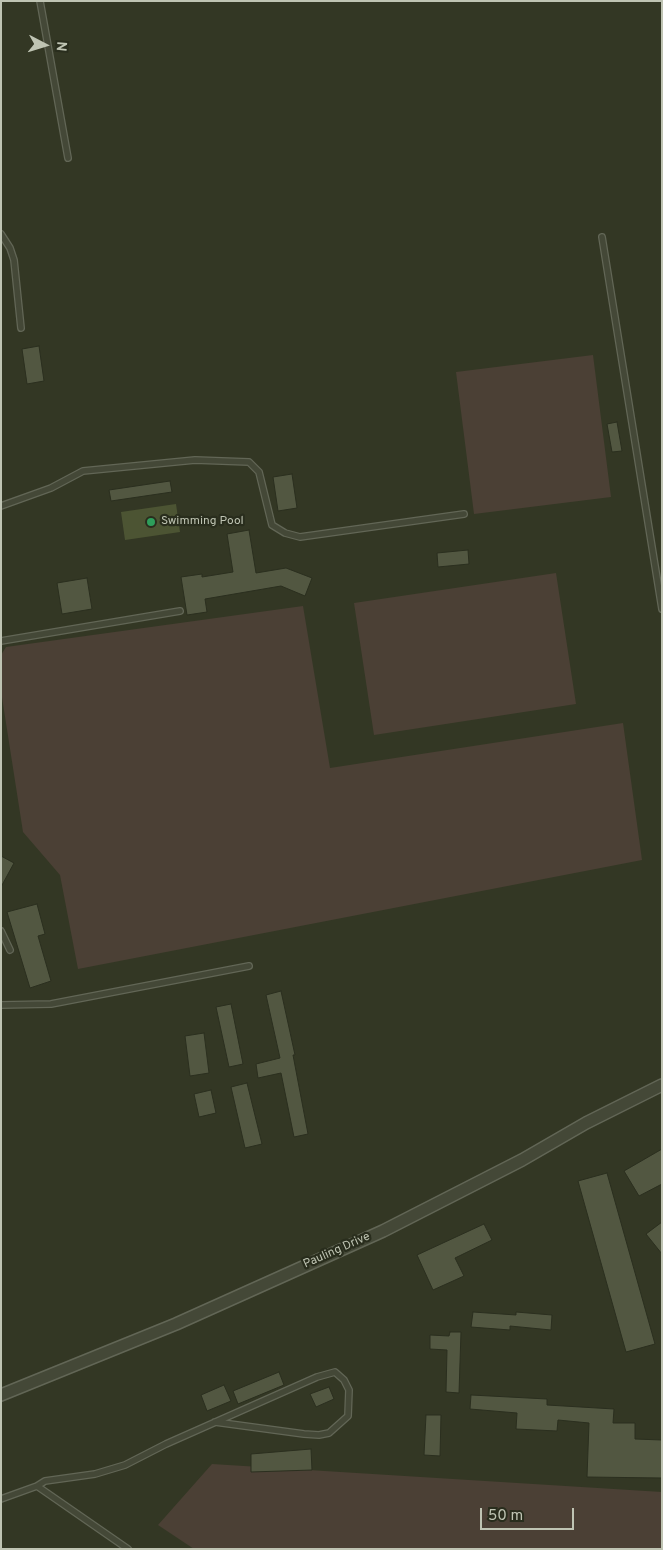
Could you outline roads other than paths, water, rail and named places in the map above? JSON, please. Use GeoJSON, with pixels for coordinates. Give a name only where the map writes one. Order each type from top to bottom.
{"type":"FeatureCollection","features":[{"type":"Feature","properties":{"kind":"street","name":"Pauling Drive"},"geometry":{"type":"LineString","coordinates":[[1,1394],[176,1324],[383,1231],[522,1160],[586,1123],[662,1084]]}},
{"type":"Feature","properties":{"kind":"lane"},"geometry":{"type":"LineString","coordinates":[[40,1],[68,158]]}},
{"type":"Feature","properties":{"kind":"lane"},"geometry":{"type":"LineString","coordinates":[[1,234],[10,248],[14,260],[21,328]]}},
{"type":"Feature","properties":{"kind":"lane"},"geometry":{"type":"LineString","coordinates":[[602,237],[662,609]]}},
{"type":"Feature","properties":{"kind":"lane"},"geometry":{"type":"LineString","coordinates":[[1,506],[52,488],[83,470],[194,460],[249,462],[259,472],[272,525],[285,533],[300,537],[464,514]]}},
{"type":"Feature","properties":{"kind":"lane"},"geometry":{"type":"LineString","coordinates":[[1,641],[180,611]]}},
{"type":"Feature","properties":{"kind":"lane"},"geometry":{"type":"LineString","coordinates":[[1,931],[10,950]]}},
{"type":"Feature","properties":{"kind":"lane"},"geometry":{"type":"LineString","coordinates":[[1,1005],[51,1004],[249,966]]}},
{"type":"Feature","properties":{"kind":"lane"},"geometry":{"type":"LineString","coordinates":[[1,1499],[45,1481],[95,1474],[125,1465],[215,1422],[317,1377],[335,1372],[344,1380],[349,1390],[348,1416],[334,1429],[324,1434],[304,1434],[215,1422]]}},
{"type":"Feature","properties":{"kind":"lane"},"geometry":{"type":"LineString","coordinates":[[36,1486],[128,1549]]}},
{"type":"Feature","properties":{"kind":"place","name":"Swimming Pool"},"geometry":{"type":"Point","coordinates":[151,522]}}]}
